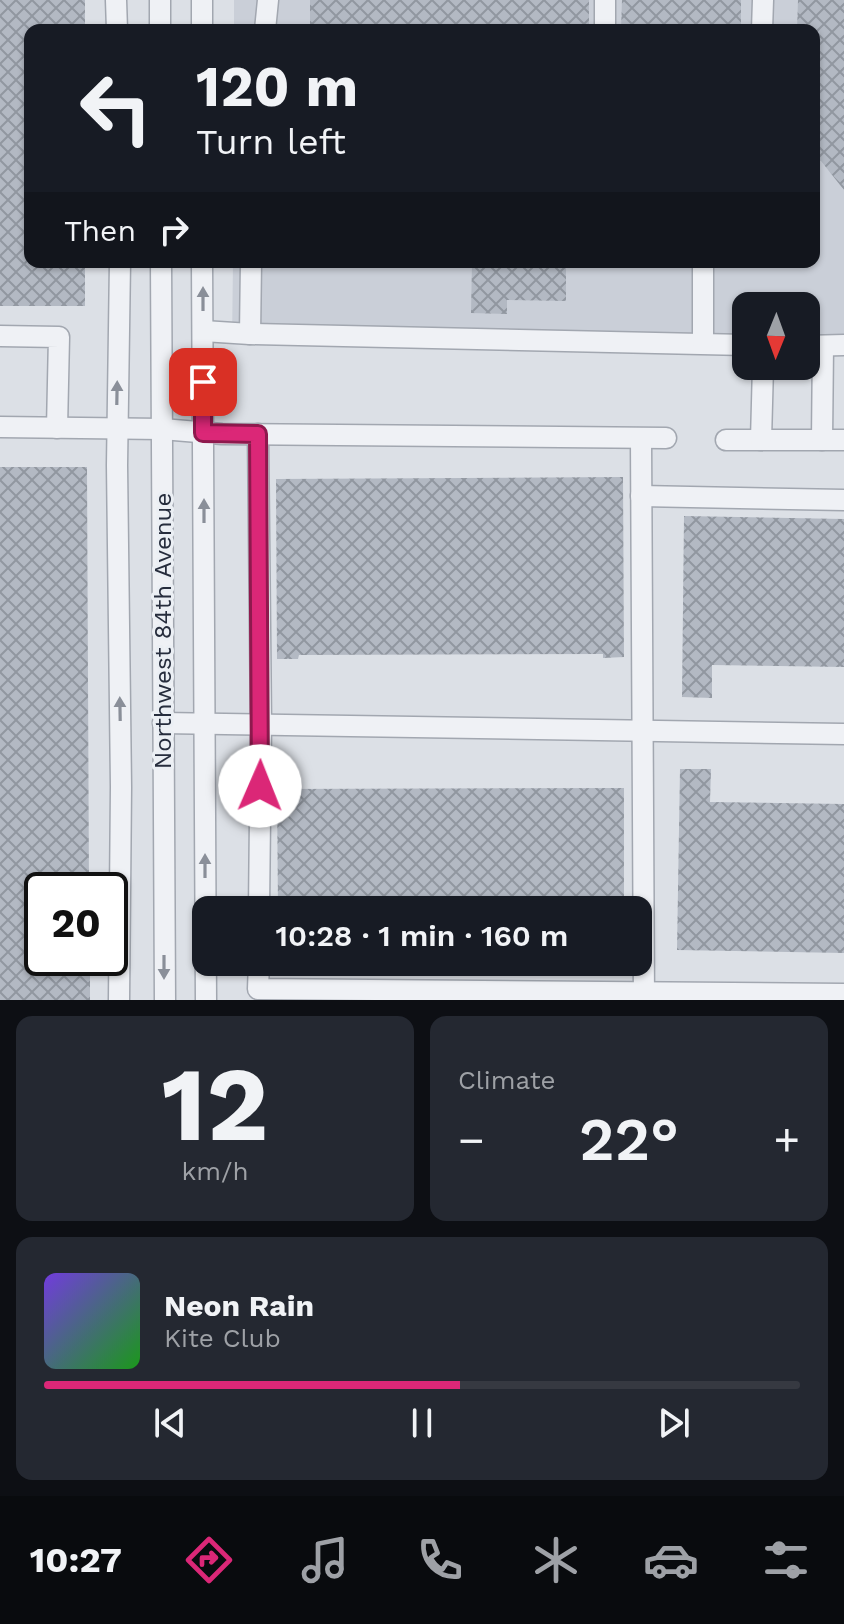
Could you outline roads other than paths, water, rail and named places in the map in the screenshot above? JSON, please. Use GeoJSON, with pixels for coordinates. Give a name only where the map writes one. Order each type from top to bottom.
{"type":"FeatureCollection","features":[{"type":"Feature","properties":{"kind":"street"},"geometry":{"type":"LineString","coordinates":[[116,0],[117,24]]}},
{"type":"Feature","properties":{"kind":"street"},"geometry":{"type":"LineString","coordinates":[[160,0],[160,24]]}},
{"type":"Feature","properties":{"kind":"street"},"geometry":{"type":"LineString","coordinates":[[202,0],[202,24]]}},
{"type":"Feature","properties":{"kind":"street"},"geometry":{"type":"LineString","coordinates":[[266,24],[268,0]]}},
{"type":"Feature","properties":{"kind":"street"},"geometry":{"type":"LineString","coordinates":[[605,0],[605,24]]}},
{"type":"Feature","properties":{"kind":"street"},"geometry":{"type":"LineString","coordinates":[[762,24],[763,0]]}},
{"type":"Feature","properties":{"kind":"street"},"geometry":{"type":"LineString","coordinates":[[119,1000],[121,787],[117,429],[120,268]]}},
{"type":"Feature","properties":{"kind":"street","name":"Northwest 84th Avenue"},"geometry":{"type":"LineString","coordinates":[[161,268],[165,1000]]}},
{"type":"Feature","properties":{"kind":"street","name":"Northwest 84th Avenue"},"geometry":{"type":"LineString","coordinates":[[202,268],[206,1000]]}},
{"type":"Feature","properties":{"kind":"street"},"geometry":{"type":"LineString","coordinates":[[250,334],[251,268]]}},
{"type":"Feature","properties":{"kind":"street"},"geometry":{"type":"LineString","coordinates":[[703,268],[703,343]]}},
{"type":"Feature","properties":{"kind":"street"},"geometry":{"type":"LineString","coordinates":[[203,331],[732,344]]}},
{"type":"Feature","properties":{"kind":"street"},"geometry":{"type":"LineString","coordinates":[[0,336],[59,337],[57,428]]}},
{"type":"Feature","properties":{"kind":"street"},"geometry":{"type":"LineString","coordinates":[[822,440],[824,345]]}},
{"type":"Feature","properties":{"kind":"street"},"geometry":{"type":"LineString","coordinates":[[761,440],[763,380]]}},
{"type":"Feature","properties":{"kind":"street"},"geometry":{"type":"LineString","coordinates":[[0,427],[258,434],[666,438]]}},
{"type":"Feature","properties":{"kind":"street"},"geometry":{"type":"LineString","coordinates":[[258,434],[259,896]]}},
{"type":"Feature","properties":{"kind":"street"},"geometry":{"type":"LineString","coordinates":[[641,439],[644,995]]}},
{"type":"Feature","properties":{"kind":"street"},"geometry":{"type":"LineString","coordinates":[[726,440],[844,440]]}},
{"type":"Feature","properties":{"kind":"street"},"geometry":{"type":"LineString","coordinates":[[641,496],[844,500]]}},
{"type":"Feature","properties":{"kind":"street"},"geometry":{"type":"LineString","coordinates":[[163,723],[844,734]]}},
{"type":"Feature","properties":{"kind":"street"},"geometry":{"type":"LineString","coordinates":[[258,976],[258,989],[644,995],[844,994]]}}]}
